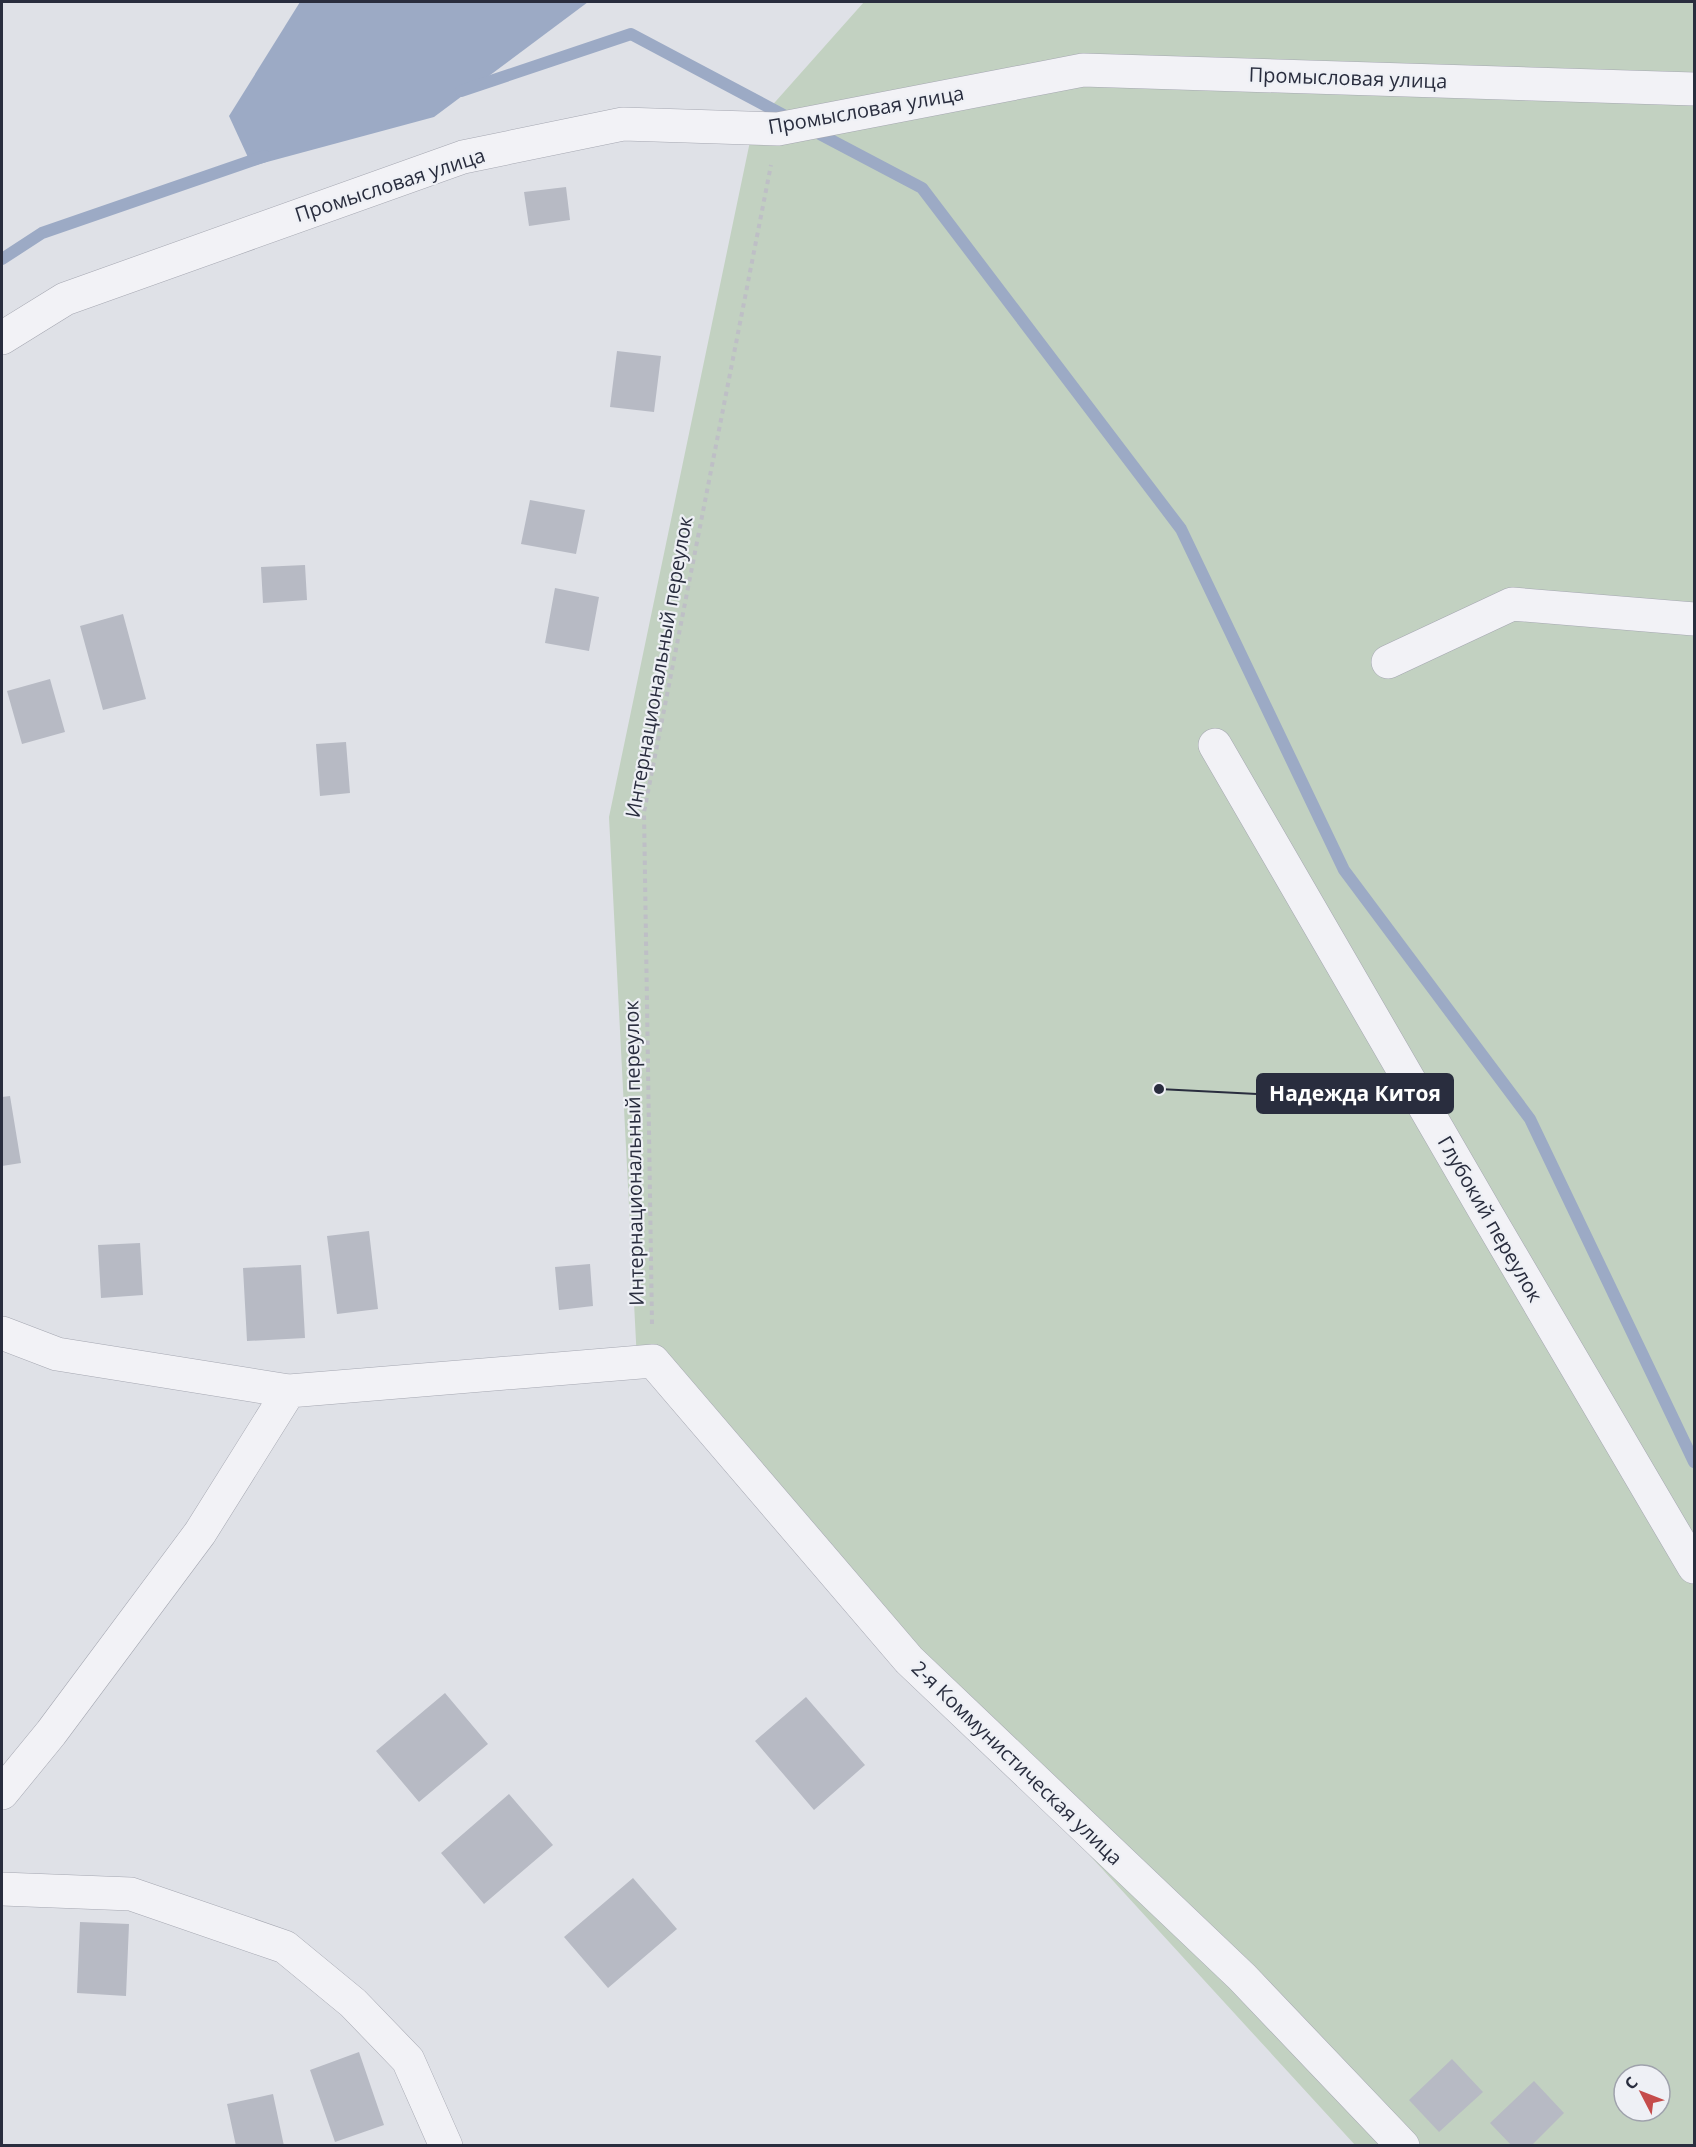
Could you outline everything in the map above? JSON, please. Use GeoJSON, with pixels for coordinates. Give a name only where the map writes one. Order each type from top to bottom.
{"type":"FeatureCollection","features":[{"type":"Feature","properties":{"kind":"street","name":"Промысловая улица"},"geometry":{"type":"LineString","coordinates":[[2,338],[65,299],[463,157],[623,124],[778,129],[1083,70],[1695,89]]}},
{"type":"Feature","properties":{"kind":"street"},"geometry":{"type":"LineString","coordinates":[[1388,662],[1512,604],[1695,619]]}},
{"type":"Feature","properties":{"kind":"street","name":"Глубокий переулок"},"geometry":{"type":"LineString","coordinates":[[1215,745],[1489,1218],[1695,1566]]}},
{"type":"Feature","properties":{"kind":"street"},"geometry":{"type":"LineString","coordinates":[[2,1333],[57,1354],[289,1391],[653,1361]]}},
{"type":"Feature","properties":{"kind":"street","name":"2-я Коммунистическая улица"},"geometry":{"type":"LineString","coordinates":[[653,1361],[909,1660],[1242,1977],[1403,2145]]}},
{"type":"Feature","properties":{"kind":"street"},"geometry":{"type":"LineString","coordinates":[[2,1793],[51,1733],[200,1533],[289,1391]]}},
{"type":"Feature","properties":{"kind":"street"},"geometry":{"type":"LineString","coordinates":[[2,1889],[130,1894],[285,1947],[353,2003],[408,2060],[446,2145]]}},
{"type":"Feature","properties":{"kind":"path","name":"Интернациональный переулок"},"geometry":{"type":"LineString","coordinates":[[653,1361],[644,812],[778,129]]}},
{"type":"Feature","properties":{"kind":"green space"},"geometry":{"type":"Polygon","coordinates":[[[864,2],[1694,2],[1694,2145],[1355,2145],[637,1361],[609,817],[753,127],[864,2]]]}},
{"type":"Feature","properties":{"kind":"water"},"geometry":{"type":"Polygon","coordinates":[[[300,2],[588,2],[434,117],[252,166],[229,116],[300,2]]]}},
{"type":"Feature","properties":{"kind":"building"},"geometry":{"type":"Polygon","coordinates":[[[566,187],[570,220],[529,226],[524,192],[566,187]]]}},
{"type":"Feature","properties":{"kind":"building"},"geometry":{"type":"Polygon","coordinates":[[[617,351],[661,356],[654,412],[610,407],[617,351]]]}},
{"type":"Feature","properties":{"kind":"building"},"geometry":{"type":"Polygon","coordinates":[[[530,500],[585,510],[576,554],[521,544],[530,500]]]}},
{"type":"Feature","properties":{"kind":"building"},"geometry":{"type":"Polygon","coordinates":[[[305,565],[307,600],[263,603],[261,567],[305,565]]]}},
{"type":"Feature","properties":{"kind":"building"},"geometry":{"type":"Polygon","coordinates":[[[555,588],[599,597],[589,651],[545,643],[555,588]]]}},
{"type":"Feature","properties":{"kind":"building"},"geometry":{"type":"Polygon","coordinates":[[[123,614],[146,699],[103,710],[80,626],[123,614]]]}},
{"type":"Feature","properties":{"kind":"building"},"geometry":{"type":"Polygon","coordinates":[[[50,679],[65,732],[22,744],[7,691],[50,679]]]}},
{"type":"Feature","properties":{"kind":"building"},"geometry":{"type":"Polygon","coordinates":[[[346,742],[350,793],[320,796],[316,744],[346,742]]]}},
{"type":"Feature","properties":{"kind":"building"},"geometry":{"type":"Polygon","coordinates":[[[10,1096],[21,1163],[2,1166],[2,1097],[10,1096]]]}},
{"type":"Feature","properties":{"kind":"building"},"geometry":{"type":"Polygon","coordinates":[[[369,1231],[378,1309],[337,1314],[327,1236],[369,1231]]]}},
{"type":"Feature","properties":{"kind":"building"},"geometry":{"type":"Polygon","coordinates":[[[140,1243],[143,1295],[101,1298],[98,1245],[140,1243]]]}},
{"type":"Feature","properties":{"kind":"building"},"geometry":{"type":"Polygon","coordinates":[[[590,1264],[593,1306],[559,1310],[555,1267],[590,1264]]]}},
{"type":"Feature","properties":{"kind":"building"},"geometry":{"type":"Polygon","coordinates":[[[301,1265],[305,1338],[247,1341],[243,1268],[301,1265]]]}},
{"type":"Feature","properties":{"kind":"building"},"geometry":{"type":"Polygon","coordinates":[[[445,1693],[488,1744],[419,1802],[376,1751],[445,1693]]]}},
{"type":"Feature","properties":{"kind":"building"},"geometry":{"type":"Polygon","coordinates":[[[806,1697],[865,1765],[814,1810],[755,1741],[806,1697]]]}},
{"type":"Feature","properties":{"kind":"building"},"geometry":{"type":"Polygon","coordinates":[[[509,1794],[553,1845],[484,1904],[441,1853],[509,1794]]]}},
{"type":"Feature","properties":{"kind":"building"},"geometry":{"type":"Polygon","coordinates":[[[633,1878],[677,1929],[608,1988],[564,1937],[633,1878]]]}},
{"type":"Feature","properties":{"kind":"building"},"geometry":{"type":"Polygon","coordinates":[[[80,1922],[129,1924],[126,1996],[77,1993],[80,1922]]]}},
{"type":"Feature","properties":{"kind":"building"},"geometry":{"type":"Polygon","coordinates":[[[359,2052],[384,2125],[335,2142],[310,2070],[359,2052]]]}},
{"type":"Feature","properties":{"kind":"building"},"geometry":{"type":"Polygon","coordinates":[[[1452,2059],[1483,2092],[1439,2132],[1409,2100],[1452,2059]]]}},
{"type":"Feature","properties":{"kind":"building"},"geometry":{"type":"Polygon","coordinates":[[[1534,2081],[1564,2113],[1531,2146],[1512,2146],[1490,2123],[1534,2081]]]}},
{"type":"Feature","properties":{"kind":"building"},"geometry":{"type":"Polygon","coordinates":[[[273,2094],[284,2146],[236,2146],[227,2104],[273,2094]]]}},
{"type":"Feature","properties":{"kind":"waterway"},"geometry":{"type":"LineString","coordinates":[[461,91],[631,34],[791,119]]}},
{"type":"Feature","properties":{"kind":"waterway"},"geometry":{"type":"LineString","coordinates":[[812,130],[922,188],[1181,529],[1344,870],[1530,1119],[1694,1462]]}},
{"type":"Feature","properties":{"kind":"waterway"},"geometry":{"type":"LineString","coordinates":[[2,259],[42,233],[265,156]]}},
{"type":"Feature","properties":{"kind":"place","name":"Надежда Китоя"},"geometry":{"type":"Point","coordinates":[1159,1089]}}]}
